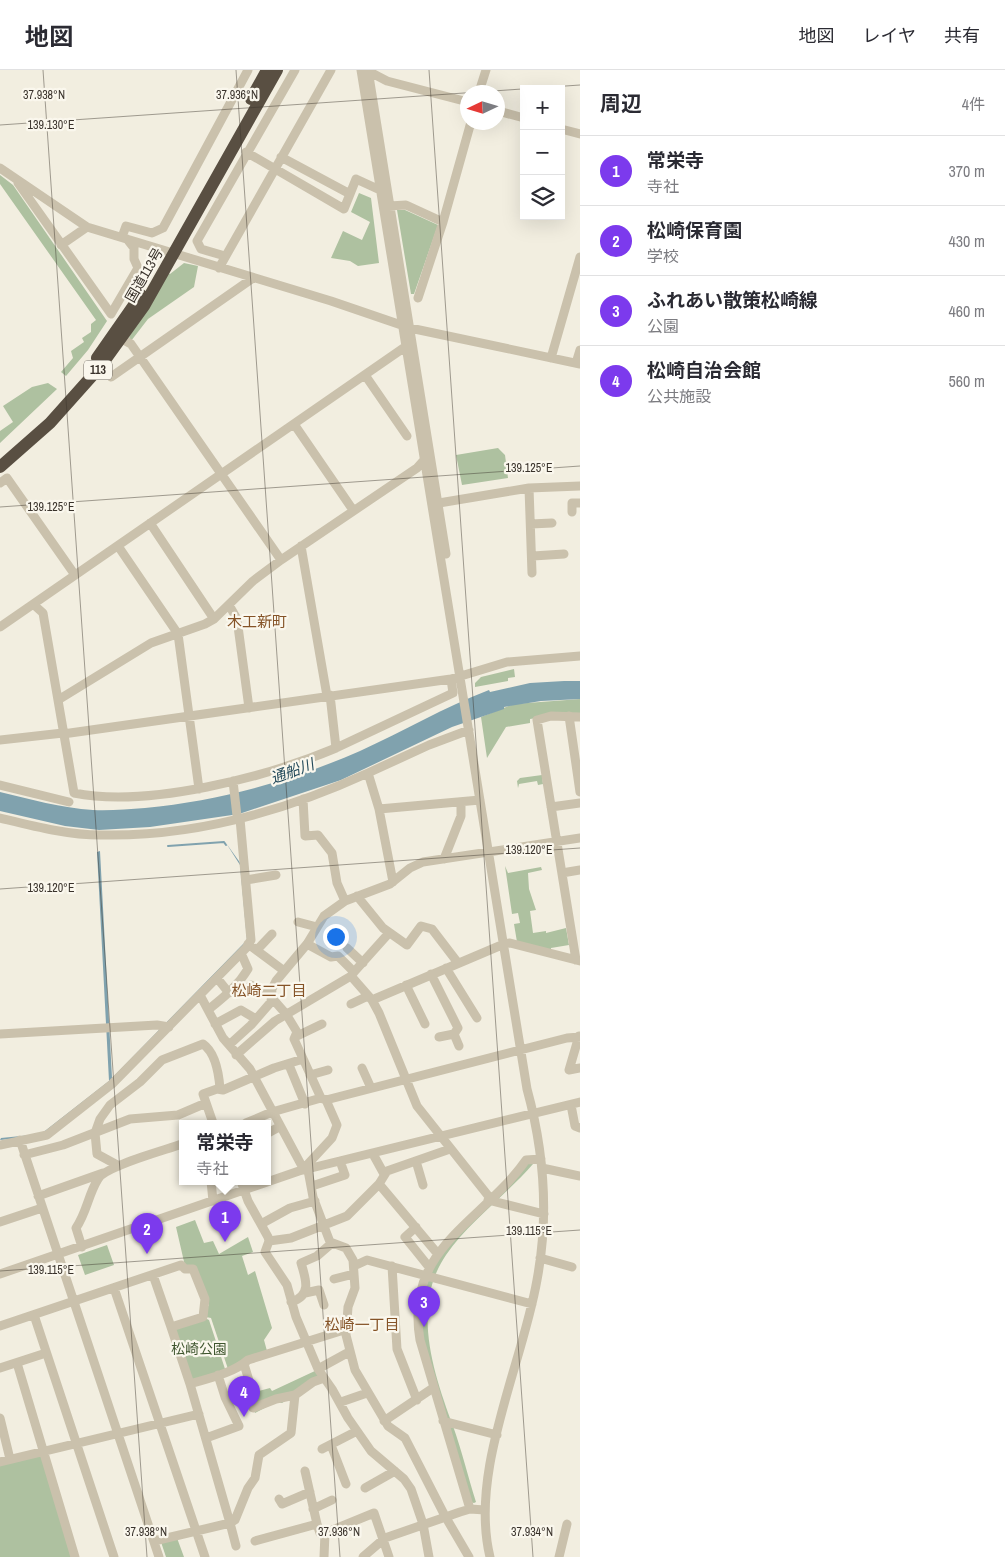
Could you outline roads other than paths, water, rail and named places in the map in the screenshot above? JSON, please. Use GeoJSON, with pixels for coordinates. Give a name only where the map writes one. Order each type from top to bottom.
{"type":"FeatureCollection","features":[{"type":"Feature","properties":{"kind":"highway","name":"国道113号"},"geometry":{"type":"LineString","coordinates":[[0,467],[50,424],[122,339],[144,306],[169,253],[267,70]]}},
{"type":"Feature","properties":{"kind":"highway","name":"国道113号"},"geometry":{"type":"LineString","coordinates":[[0,456],[44,418],[97,358],[169,253],[277,70]]}},
{"type":"Feature","properties":{"kind":"street"},"geometry":{"type":"LineString","coordinates":[[124,238],[126,226],[152,233],[163,228],[248,70]]}},
{"type":"Feature","properties":{"kind":"street"},"geometry":{"type":"LineString","coordinates":[[225,256],[201,249],[197,241],[246,152],[296,70]]}},
{"type":"Feature","properties":{"kind":"street"},"geometry":{"type":"LineString","coordinates":[[219,268],[330,70]]}},
{"type":"Feature","properties":{"kind":"street"},"geometry":{"type":"LineString","coordinates":[[366,70],[387,81],[460,100]]}},
{"type":"Feature","properties":{"kind":"street"},"geometry":{"type":"LineString","coordinates":[[366,70],[380,190],[439,503],[461,680]]}},
{"type":"Feature","properties":{"kind":"street"},"geometry":{"type":"LineString","coordinates":[[366,70],[389,206],[406,326],[405,347],[507,943],[524,1050],[527,1089],[534,1114],[542,1163],[544,1214],[540,1258],[532,1304],[487,1476],[484,1510],[490,1557]]}},
{"type":"Feature","properties":{"kind":"street"},"geometry":{"type":"LineString","coordinates":[[482,85],[486,70]]}},
{"type":"Feature","properties":{"kind":"street"},"geometry":{"type":"LineString","coordinates":[[505,113],[520,117]]}},
{"type":"Feature","properties":{"kind":"street"},"geometry":{"type":"LineString","coordinates":[[418,298],[443,222],[469,130]]}},
{"type":"Feature","properties":{"kind":"street"},"geometry":{"type":"LineString","coordinates":[[565,130],[580,134]]}},
{"type":"Feature","properties":{"kind":"street"},"geometry":{"type":"LineString","coordinates":[[246,152],[344,209],[356,179],[380,190]]}},
{"type":"Feature","properties":{"kind":"street"},"geometry":{"type":"LineString","coordinates":[[281,157],[350,194]]}},
{"type":"Feature","properties":{"kind":"street"},"geometry":{"type":"LineString","coordinates":[[0,168],[88,227],[169,253],[406,326],[578,363],[580,350]]}},
{"type":"Feature","properties":{"kind":"street"},"geometry":{"type":"LineString","coordinates":[[16,179],[111,314],[138,268],[134,259],[134,248],[124,238]]}},
{"type":"Feature","properties":{"kind":"street"},"geometry":{"type":"LineString","coordinates":[[389,206],[406,204],[443,222]]}},
{"type":"Feature","properties":{"kind":"street"},"geometry":{"type":"LineString","coordinates":[[61,245],[88,227]]}},
{"type":"Feature","properties":{"kind":"street"},"geometry":{"type":"LineString","coordinates":[[552,358],[580,257]]}},
{"type":"Feature","properties":{"kind":"street"},"geometry":{"type":"LineString","coordinates":[[111,377],[254,278]]}},
{"type":"Feature","properties":{"kind":"street"},"geometry":{"type":"LineString","coordinates":[[122,339],[131,344],[281,560]]}},
{"type":"Feature","properties":{"kind":"street"},"geometry":{"type":"LineString","coordinates":[[0,628],[220,473],[405,347]]}},
{"type":"Feature","properties":{"kind":"street"},"geometry":{"type":"LineString","coordinates":[[365,375],[407,436]]}},
{"type":"Feature","properties":{"kind":"street"},"geometry":{"type":"LineString","coordinates":[[294,424],[353,510]]}},
{"type":"Feature","properties":{"kind":"street"},"geometry":{"type":"LineString","coordinates":[[58,700],[151,642],[205,624],[229,605],[253,581],[281,560],[417,468],[425,459]]}},
{"type":"Feature","properties":{"kind":"street"},"geometry":{"type":"LineString","coordinates":[[0,483],[7,478],[75,575]]}},
{"type":"Feature","properties":{"kind":"street"},"geometry":{"type":"LineString","coordinates":[[439,503],[528,488],[580,486]]}},
{"type":"Feature","properties":{"kind":"street"},"geometry":{"type":"LineString","coordinates":[[528,488],[533,556],[532,573]]}},
{"type":"Feature","properties":{"kind":"street"},"geometry":{"type":"LineString","coordinates":[[572,512],[572,503],[580,503]]}},
{"type":"Feature","properties":{"kind":"street"},"geometry":{"type":"LineString","coordinates":[[150,523],[214,618]]}},
{"type":"Feature","properties":{"kind":"street"},"geometry":{"type":"LineString","coordinates":[[531,524],[552,523]]}},
{"type":"Feature","properties":{"kind":"street"},"geometry":{"type":"LineString","coordinates":[[118,546],[178,634],[199,788]]}},
{"type":"Feature","properties":{"kind":"street"},"geometry":{"type":"LineString","coordinates":[[301,546],[336,748]]}},
{"type":"Feature","properties":{"kind":"street"},"geometry":{"type":"LineString","coordinates":[[533,556],[564,554]]}},
{"type":"Feature","properties":{"kind":"street"},"geometry":{"type":"LineString","coordinates":[[33,604],[43,613],[74,793],[137,795],[233,784],[301,762],[336,748],[453,693],[461,680],[471,671],[507,662],[580,656]]}},
{"type":"Feature","properties":{"kind":"street"},"geometry":{"type":"LineString","coordinates":[[229,605],[237,619],[249,708]]}},
{"type":"Feature","properties":{"kind":"street"},"geometry":{"type":"LineString","coordinates":[[0,740],[461,680]]}},
{"type":"Feature","properties":{"kind":"street"},"geometry":{"type":"LineString","coordinates":[[351,1004],[406,985],[507,943],[578,961],[537,720],[551,716],[580,717]]}},
{"type":"Feature","properties":{"kind":"street"},"geometry":{"type":"LineString","coordinates":[[569,716],[580,792]]}},
{"type":"Feature","properties":{"kind":"street"},"geometry":{"type":"LineString","coordinates":[[0,818],[57,830],[100,835],[164,834],[239,817],[302,799],[368,774],[470,728]]}},
{"type":"Feature","properties":{"kind":"street"},"geometry":{"type":"LineString","coordinates":[[470,728],[480,800],[492,853]]}},
{"type":"Feature","properties":{"kind":"street"},"geometry":{"type":"LineString","coordinates":[[368,774],[379,809],[394,882]]}},
{"type":"Feature","properties":{"kind":"street"},"geometry":{"type":"LineString","coordinates":[[0,1144],[47,1136],[112,1084],[165,1026],[217,978],[251,940],[239,817],[233,784]]}},
{"type":"Feature","properties":{"kind":"street"},"geometry":{"type":"LineString","coordinates":[[0,786],[70,802]]}},
{"type":"Feature","properties":{"kind":"street"},"geometry":{"type":"LineString","coordinates":[[302,799],[305,836],[318,835],[332,853],[337,883],[345,901]]}},
{"type":"Feature","properties":{"kind":"street"},"geometry":{"type":"LineString","coordinates":[[379,809],[480,800]]}},
{"type":"Feature","properties":{"kind":"street"},"geometry":{"type":"LineString","coordinates":[[444,859],[461,816],[461,802]]}},
{"type":"Feature","properties":{"kind":"street"},"geometry":{"type":"LineString","coordinates":[[551,807],[580,803]]}},
{"type":"Feature","properties":{"kind":"street"},"geometry":{"type":"LineString","coordinates":[[207,1047],[226,1042],[256,1019],[271,996],[276,981],[283,970],[307,944],[324,916],[345,901],[394,882],[416,865],[580,838]]}},
{"type":"Feature","properties":{"kind":"street"},"geometry":{"type":"LineString","coordinates":[[562,873],[580,870]]}},
{"type":"Feature","properties":{"kind":"street"},"geometry":{"type":"LineString","coordinates":[[246,880],[276,875]]}},
{"type":"Feature","properties":{"kind":"street"},"geometry":{"type":"LineString","coordinates":[[357,896],[370,914],[389,933],[407,945],[421,926],[432,929],[458,963]]}},
{"type":"Feature","properties":{"kind":"street"},"geometry":{"type":"LineString","coordinates":[[298,922],[317,927]]}},
{"type":"Feature","properties":{"kind":"street"},"geometry":{"type":"LineString","coordinates":[[236,1055],[286,1014],[352,974],[389,933]]}},
{"type":"Feature","properties":{"kind":"street"},"geometry":{"type":"LineString","coordinates":[[257,950],[272,934]]}},
{"type":"Feature","properties":{"kind":"street"},"geometry":{"type":"LineString","coordinates":[[248,944],[283,970]]}},
{"type":"Feature","properties":{"kind":"street"},"geometry":{"type":"LineString","coordinates":[[307,944],[331,957],[338,956],[370,998],[408,1079],[417,1106],[489,1199],[544,1214]]}},
{"type":"Feature","properties":{"kind":"street"},"geometry":{"type":"LineString","coordinates":[[347,948],[363,963]]}},
{"type":"Feature","properties":{"kind":"street"},"geometry":{"type":"LineString","coordinates":[[208,1010],[235,988],[248,969],[241,952]]}},
{"type":"Feature","properties":{"kind":"street"},"geometry":{"type":"LineString","coordinates":[[446,968],[477,1018]]}},
{"type":"Feature","properties":{"kind":"street"},"geometry":{"type":"LineString","coordinates":[[431,974],[458,1028],[454,1034],[439,1037]]}},
{"type":"Feature","properties":{"kind":"street"},"geometry":{"type":"LineString","coordinates":[[217,978],[229,992]]}},
{"type":"Feature","properties":{"kind":"street"},"geometry":{"type":"LineString","coordinates":[[251,985],[271,996],[286,1014],[297,1032],[294,1039],[310,1075],[337,1125],[332,1138],[307,1165],[305,1170]]}},
{"type":"Feature","properties":{"kind":"street"},"geometry":{"type":"LineString","coordinates":[[406,985],[424,1024]]}},
{"type":"Feature","properties":{"kind":"street"},"geometry":{"type":"LineString","coordinates":[[200,995],[226,1042],[254,1078],[279,1127],[305,1170],[312,1186],[314,1201],[332,1243],[346,1248],[354,1270],[355,1288],[348,1308],[349,1352],[368,1393],[384,1421],[405,1438],[445,1516],[469,1557]]}},
{"type":"Feature","properties":{"kind":"street"},"geometry":{"type":"LineString","coordinates":[[215,1024],[242,1010],[256,1019]]}},
{"type":"Feature","properties":{"kind":"street"},"geometry":{"type":"LineString","coordinates":[[295,1037],[322,1024]]}},
{"type":"Feature","properties":{"kind":"street"},"geometry":{"type":"LineString","coordinates":[[0,1034],[165,1026]]}},
{"type":"Feature","properties":{"kind":"street"},"geometry":{"type":"LineString","coordinates":[[454,1034],[459,1046]]}},
{"type":"Feature","properties":{"kind":"street"},"geometry":{"type":"LineString","coordinates":[[253,1120],[272,1112],[323,1099],[579,1037]]}},
{"type":"Feature","properties":{"kind":"street"},"geometry":{"type":"LineString","coordinates":[[579,1037],[569,1070],[580,1068]]}},
{"type":"Feature","properties":{"kind":"street"},"geometry":{"type":"LineString","coordinates":[[119,1166],[98,1154],[94,1133],[100,1119],[110,1105],[140,1082],[162,1060],[200,1044],[207,1047],[215,1060],[220,1089]]}},
{"type":"Feature","properties":{"kind":"street"},"geometry":{"type":"LineString","coordinates":[[212,1120],[203,1094],[220,1089],[223,1090],[274,1068],[303,1059]]}},
{"type":"Feature","properties":{"kind":"street"},"geometry":{"type":"LineString","coordinates":[[288,1065],[305,1104]]}},
{"type":"Feature","properties":{"kind":"street"},"geometry":{"type":"LineString","coordinates":[[362,1068],[370,1088]]}},
{"type":"Feature","properties":{"kind":"street"},"geometry":{"type":"LineString","coordinates":[[310,1075],[328,1070]]}},
{"type":"Feature","properties":{"kind":"street"},"geometry":{"type":"LineString","coordinates":[[24,1155],[54,1148],[130,1119],[178,1116],[206,1103]]}},
{"type":"Feature","properties":{"kind":"street"},"geometry":{"type":"LineString","coordinates":[[271,1178],[575,1104],[575,1126],[580,1128]]}},
{"type":"Feature","properties":{"kind":"street"},"geometry":{"type":"LineString","coordinates":[[271,1131],[279,1127]]}},
{"type":"Feature","properties":{"kind":"street"},"geometry":{"type":"LineString","coordinates":[[20,1140],[160,1557]]}},
{"type":"Feature","properties":{"kind":"street"},"geometry":{"type":"LineString","coordinates":[[38,1196],[179,1145]]}},
{"type":"Feature","properties":{"kind":"street"},"geometry":{"type":"LineString","coordinates":[[269,1241],[291,1238],[346,1216],[379,1184],[384,1174],[391,1169],[450,1149]]}},
{"type":"Feature","properties":{"kind":"street"},"geometry":{"type":"LineString","coordinates":[[373,1154],[384,1174]]}},
{"type":"Feature","properties":{"kind":"street"},"geometry":{"type":"LineString","coordinates":[[470,1509],[420,1340],[419,1304],[428,1271],[437,1252],[526,1160],[542,1163],[580,1176]]}},
{"type":"Feature","properties":{"kind":"street"},"geometry":{"type":"LineString","coordinates":[[312,1186],[345,1176],[340,1162]]}},
{"type":"Feature","properties":{"kind":"street"},"geometry":{"type":"LineString","coordinates":[[416,1162],[423,1185]]}},
{"type":"Feature","properties":{"kind":"street"},"geometry":{"type":"LineString","coordinates":[[82,1247],[76,1228],[86,1212],[98,1178],[103,1173]]}},
{"type":"Feature","properties":{"kind":"street"},"geometry":{"type":"LineString","coordinates":[[379,1184],[437,1252]]}},
{"type":"Feature","properties":{"kind":"street"},"geometry":{"type":"LineString","coordinates":[[211,1185],[213,1201]]}},
{"type":"Feature","properties":{"kind":"street"},"geometry":{"type":"LineString","coordinates":[[0,1274],[213,1201],[242,1185],[269,1241],[265,1252],[286,1284],[291,1302],[318,1369],[371,1451],[395,1471],[411,1489],[423,1524],[429,1557]]}},
{"type":"Feature","properties":{"kind":"street"},"geometry":{"type":"LineString","coordinates":[[261,1224],[290,1208],[314,1201]]}},
{"type":"Feature","properties":{"kind":"street"},"geometry":{"type":"LineString","coordinates":[[0,1222],[42,1208]]}},
{"type":"Feature","properties":{"kind":"street"},"geometry":{"type":"LineString","coordinates":[[416,1227],[405,1237],[428,1271]]}},
{"type":"Feature","properties":{"kind":"street"},"geometry":{"type":"LineString","coordinates":[[305,1293],[308,1285],[301,1263],[317,1256],[332,1243]]}},
{"type":"Feature","properties":{"kind":"street"},"geometry":{"type":"LineString","coordinates":[[540,1258],[572,1267]]}},
{"type":"Feature","properties":{"kind":"street"},"geometry":{"type":"LineString","coordinates":[[334,1279],[354,1270],[367,1260],[428,1271],[532,1304]]}},
{"type":"Feature","properties":{"kind":"street"},"geometry":{"type":"LineString","coordinates":[[0,1326],[181,1265],[185,1269],[193,1269],[205,1299],[203,1318],[171,1327]]}},
{"type":"Feature","properties":{"kind":"street"},"geometry":{"type":"LineString","coordinates":[[392,1266],[397,1349],[418,1400]]}},
{"type":"Feature","properties":{"kind":"street"},"geometry":{"type":"LineString","coordinates":[[153,1275],[190,1384],[236,1546]]}},
{"type":"Feature","properties":{"kind":"street"},"geometry":{"type":"LineString","coordinates":[[114,1288],[205,1557]]}},
{"type":"Feature","properties":{"kind":"street"},"geometry":{"type":"LineString","coordinates":[[291,1302],[305,1293],[319,1290],[324,1305]]}},
{"type":"Feature","properties":{"kind":"street"},"geometry":{"type":"LineString","coordinates":[[34,1314],[114,1557]]}},
{"type":"Feature","properties":{"kind":"street"},"geometry":{"type":"LineString","coordinates":[[190,1384],[218,1376],[244,1364],[246,1360],[347,1329]]}},
{"type":"Feature","properties":{"kind":"street"},"geometry":{"type":"LineString","coordinates":[[318,1369],[349,1352]]}},
{"type":"Feature","properties":{"kind":"street"},"geometry":{"type":"LineString","coordinates":[[0,1368],[46,1353]]}},
{"type":"Feature","properties":{"kind":"street"},"geometry":{"type":"LineString","coordinates":[[17,1363],[42,1452],[75,1557]]}},
{"type":"Feature","properties":{"kind":"street"},"geometry":{"type":"LineString","coordinates":[[244,1364],[253,1394]]}},
{"type":"Feature","properties":{"kind":"street"},"geometry":{"type":"LineString","coordinates":[[206,1438],[239,1426],[218,1376]]}},
{"type":"Feature","properties":{"kind":"street"},"geometry":{"type":"LineString","coordinates":[[253,1408],[276,1399],[295,1395],[313,1382],[324,1378]]}},
{"type":"Feature","properties":{"kind":"street"},"geometry":{"type":"LineString","coordinates":[[384,1421],[418,1400],[433,1388]]}},
{"type":"Feature","properties":{"kind":"street"},"geometry":{"type":"LineString","coordinates":[[340,1402],[368,1393]]}},
{"type":"Feature","properties":{"kind":"street"},"geometry":{"type":"LineString","coordinates":[[154,1541],[230,1523],[235,1520],[248,1488],[255,1478],[259,1455],[291,1433],[295,1395]]}},
{"type":"Feature","properties":{"kind":"street"},"geometry":{"type":"LineString","coordinates":[[0,1462],[199,1414]]}},
{"type":"Feature","properties":{"kind":"street"},"geometry":{"type":"LineString","coordinates":[[0,1418],[10,1459]]}},
{"type":"Feature","properties":{"kind":"street"},"geometry":{"type":"LineString","coordinates":[[443,1421],[497,1435]]}},
{"type":"Feature","properties":{"kind":"street"},"geometry":{"type":"LineString","coordinates":[[322,1449],[357,1431]]}},
{"type":"Feature","properties":{"kind":"street"},"geometry":{"type":"LineString","coordinates":[[331,1444],[346,1484]]}},
{"type":"Feature","properties":{"kind":"street"},"geometry":{"type":"LineString","coordinates":[[305,1471],[316,1524],[320,1533],[325,1533],[374,1513],[385,1538],[389,1557]]}},
{"type":"Feature","properties":{"kind":"street"},"geometry":{"type":"LineString","coordinates":[[365,1488],[395,1471]]}},
{"type":"Feature","properties":{"kind":"street"},"geometry":{"type":"LineString","coordinates":[[279,1499],[282,1504],[310,1492]]}},
{"type":"Feature","properties":{"kind":"street"},"geometry":{"type":"LineString","coordinates":[[313,1509],[332,1500]]}},
{"type":"Feature","properties":{"kind":"street"},"geometry":{"type":"LineString","coordinates":[[363,1557],[385,1538],[445,1516],[470,1509],[484,1510]]}},
{"type":"Feature","properties":{"kind":"street"},"geometry":{"type":"LineString","coordinates":[[255,1541],[316,1524]]}},
{"type":"Feature","properties":{"kind":"street"},"geometry":{"type":"LineString","coordinates":[[559,1557],[567,1524]]}},
{"type":"Feature","properties":{"kind":"street"},"geometry":{"type":"LineString","coordinates":[[324,1557],[325,1533]]}},
{"type":"Feature","properties":{"kind":"street"},"geometry":{"type":"LineString","coordinates":[[267,1537],[270,1548]]}},
{"type":"Feature","properties":{"kind":"water"},"geometry":{"type":"Polygon","coordinates":[[[580,681],[580,699],[541,701],[504,707],[504,709],[452,727],[341,780],[239,814],[150,827],[99,830],[65,826],[0,811],[0,792],[57,805],[99,810],[173,805],[228,795],[308,772],[334,762],[489,690],[490,692],[530,683],[580,681]]]}},
{"type":"Feature","properties":{"kind":"water"},"geometry":{"type":"Polygon","coordinates":[[[226,843],[241,864],[249,940],[109,1083],[41,1136],[0,1140],[1,1138],[41,1134],[109,1081],[97,852],[100,851],[112,1078],[247,940],[240,865],[226,843]]]}},
{"type":"Feature","properties":{"kind":"waterway"},"geometry":{"type":"LineString","coordinates":[[168,846],[224,842],[226,845]]}},
{"type":"Feature","properties":{"kind":"place","name":"常栄寺"},"geometry":{"type":"Point","coordinates":[225,1242]}},
{"type":"Feature","properties":{"kind":"place","name":"松崎保育園"},"geometry":{"type":"Point","coordinates":[147,1254]}},
{"type":"Feature","properties":{"kind":"place","name":"ふれあい散策松崎線"},"geometry":{"type":"Point","coordinates":[424,1327]}},
{"type":"Feature","properties":{"kind":"place","name":"松崎自治会館"},"geometry":{"type":"Point","coordinates":[244,1417]}},
{"type":"Feature","properties":{"kind":"district","name":"木工新町"},"geometry":{"type":"Point","coordinates":[257,621]}},
{"type":"Feature","properties":{"kind":"district","name":"松崎二丁目"},"geometry":{"type":"Point","coordinates":[269,990]}},
{"type":"Feature","properties":{"kind":"district","name":"松崎一丁目"},"geometry":{"type":"Point","coordinates":[362,1324]}},
{"type":"Feature","properties":{"kind":"water label","name":"通船川"},"geometry":{"type":"Point","coordinates":[292,771]}},
{"type":"Feature","properties":{"kind":"park label","name":"松崎公園"},"geometry":{"type":"Point","coordinates":[199,1349]}}]}
